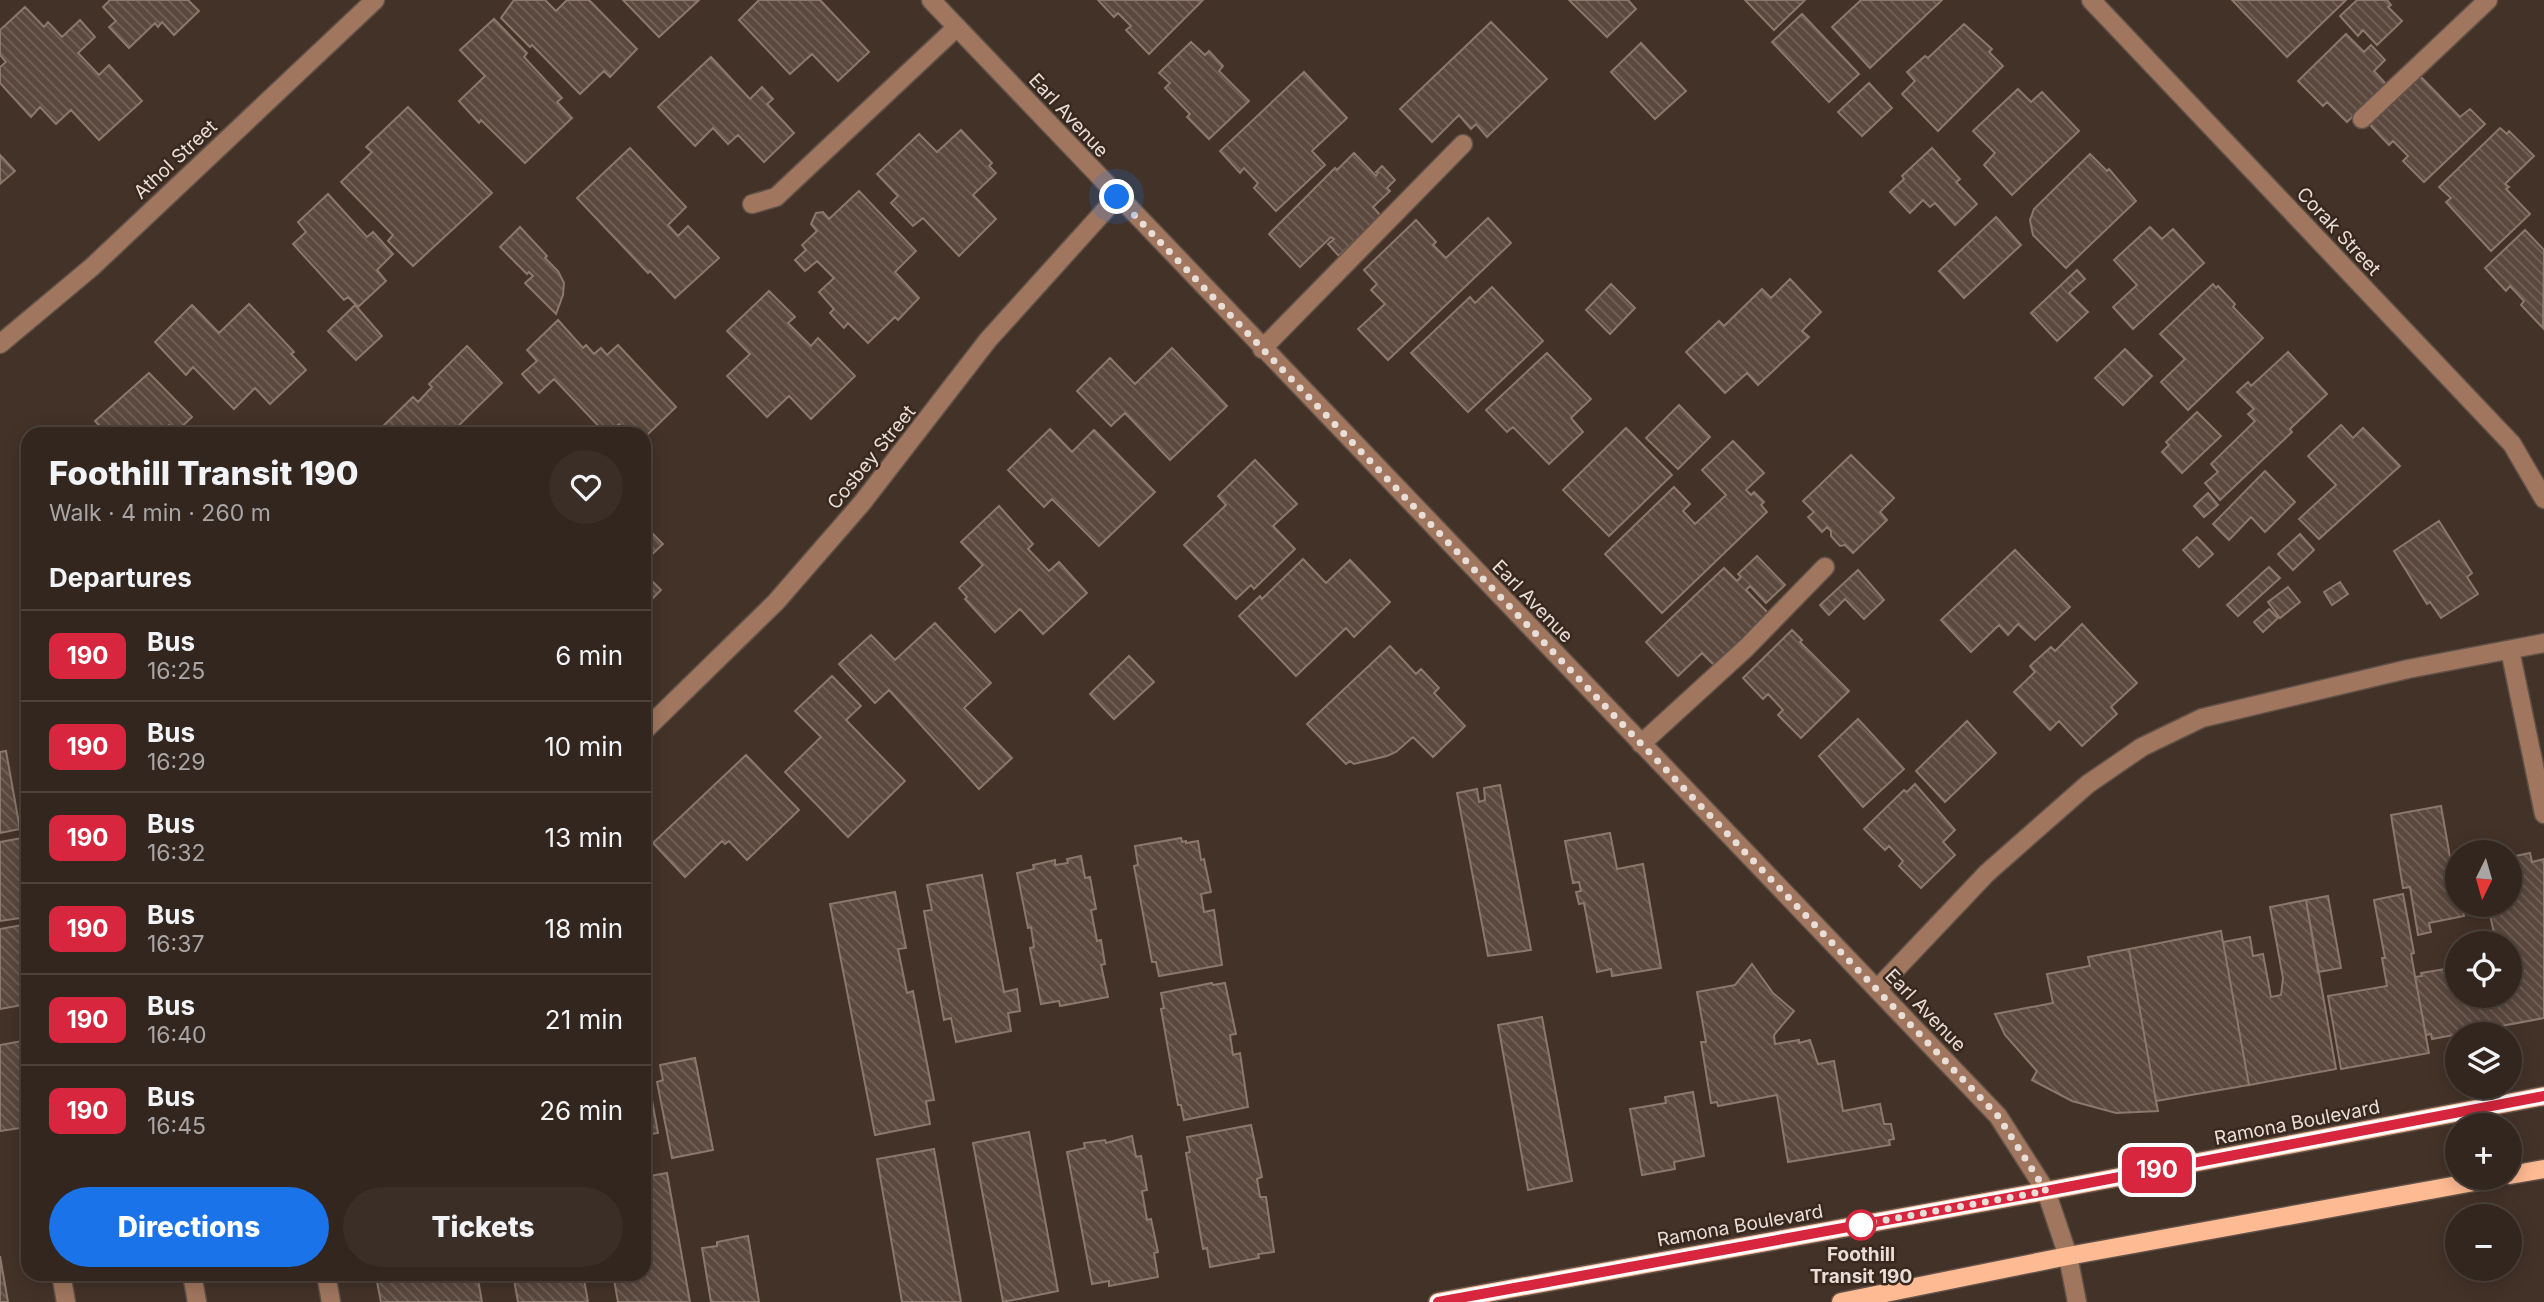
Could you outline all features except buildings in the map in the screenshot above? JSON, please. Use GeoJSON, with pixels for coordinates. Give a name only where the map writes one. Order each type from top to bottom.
{"type":"FeatureCollection","features":[{"type":"Feature","properties":{"kind":"main road","name":"Ramona Boulevard"},"geometry":{"type":"LineString","coordinates":[[1438,1302],[2046,1191],[2544,1096]]}},
{"type":"Feature","properties":{"kind":"main road"},"geometry":{"type":"LineString","coordinates":[[2522,1173],[2544,1169]]}},
{"type":"Feature","properties":{"kind":"main road"},"geometry":{"type":"LineString","coordinates":[[1841,1302],[2068,1256],[2445,1187]]}},
{"type":"Feature","properties":{"kind":"street","name":"Athol Street"},"geometry":{"type":"LineString","coordinates":[[0,344],[92,267],[375,0]]}},
{"type":"Feature","properties":{"kind":"street","name":"Earl Avenue"},"geometry":{"type":"LineString","coordinates":[[931,0],[1998,1116],[2046,1191],[2068,1256],[2077,1302]]}},
{"type":"Feature","properties":{"kind":"street","name":"Corak Street"},"geometry":{"type":"LineString","coordinates":[[2091,0],[2512,444],[2544,499]]}},
{"type":"Feature","properties":{"kind":"street"},"geometry":{"type":"LineString","coordinates":[[2362,119],[2488,0]]}},
{"type":"Feature","properties":{"kind":"street"},"geometry":{"type":"LineString","coordinates":[[752,204],[776,197],[957,27]]}},
{"type":"Feature","properties":{"kind":"street"},"geometry":{"type":"LineString","coordinates":[[1262,349],[1462,144]]}},
{"type":"Feature","properties":{"kind":"street","name":"Cosbey Street"},"geometry":{"type":"LineString","coordinates":[[651,724],[776,602],[862,503],[988,340],[1117,197]]}},
{"type":"Feature","properties":{"kind":"street"},"geometry":{"type":"LineString","coordinates":[[1641,744],[1746,648],[1825,567]]}},
{"type":"Feature","properties":{"kind":"street"},"geometry":{"type":"LineString","coordinates":[[1877,989],[1987,873],[2088,784],[2142,747],[2202,718],[2408,669],[2544,643]]}},
{"type":"Feature","properties":{"kind":"street"},"geometry":{"type":"LineString","coordinates":[[2510,650],[2544,814]]}},
{"type":"Feature","properties":{"kind":"street"},"geometry":{"type":"LineString","coordinates":[[62,1281],[66,1302]]}},
{"type":"Feature","properties":{"kind":"street"},"geometry":{"type":"LineString","coordinates":[[193,1281],[197,1302]]}},
{"type":"Feature","properties":{"kind":"street"},"geometry":{"type":"LineString","coordinates":[[327,1281],[331,1302]]}},
{"type":"Feature","properties":{"kind":"bus line","name":"190"},"geometry":{"type":"LineString","coordinates":[[1438,1302],[2046,1191],[2544,1096]]}},
{"type":"Feature","properties":{"kind":"place","name":"Foothill Transit 190"},"geometry":{"type":"Point","coordinates":[1861,1225]}},
{"type":"Feature","properties":{"kind":"route"},"geometry":{"type":"LineString","coordinates":[[1117,197],[1998,1116],[2046,1191],[1853,1226],[1861,1225]]}}]}
